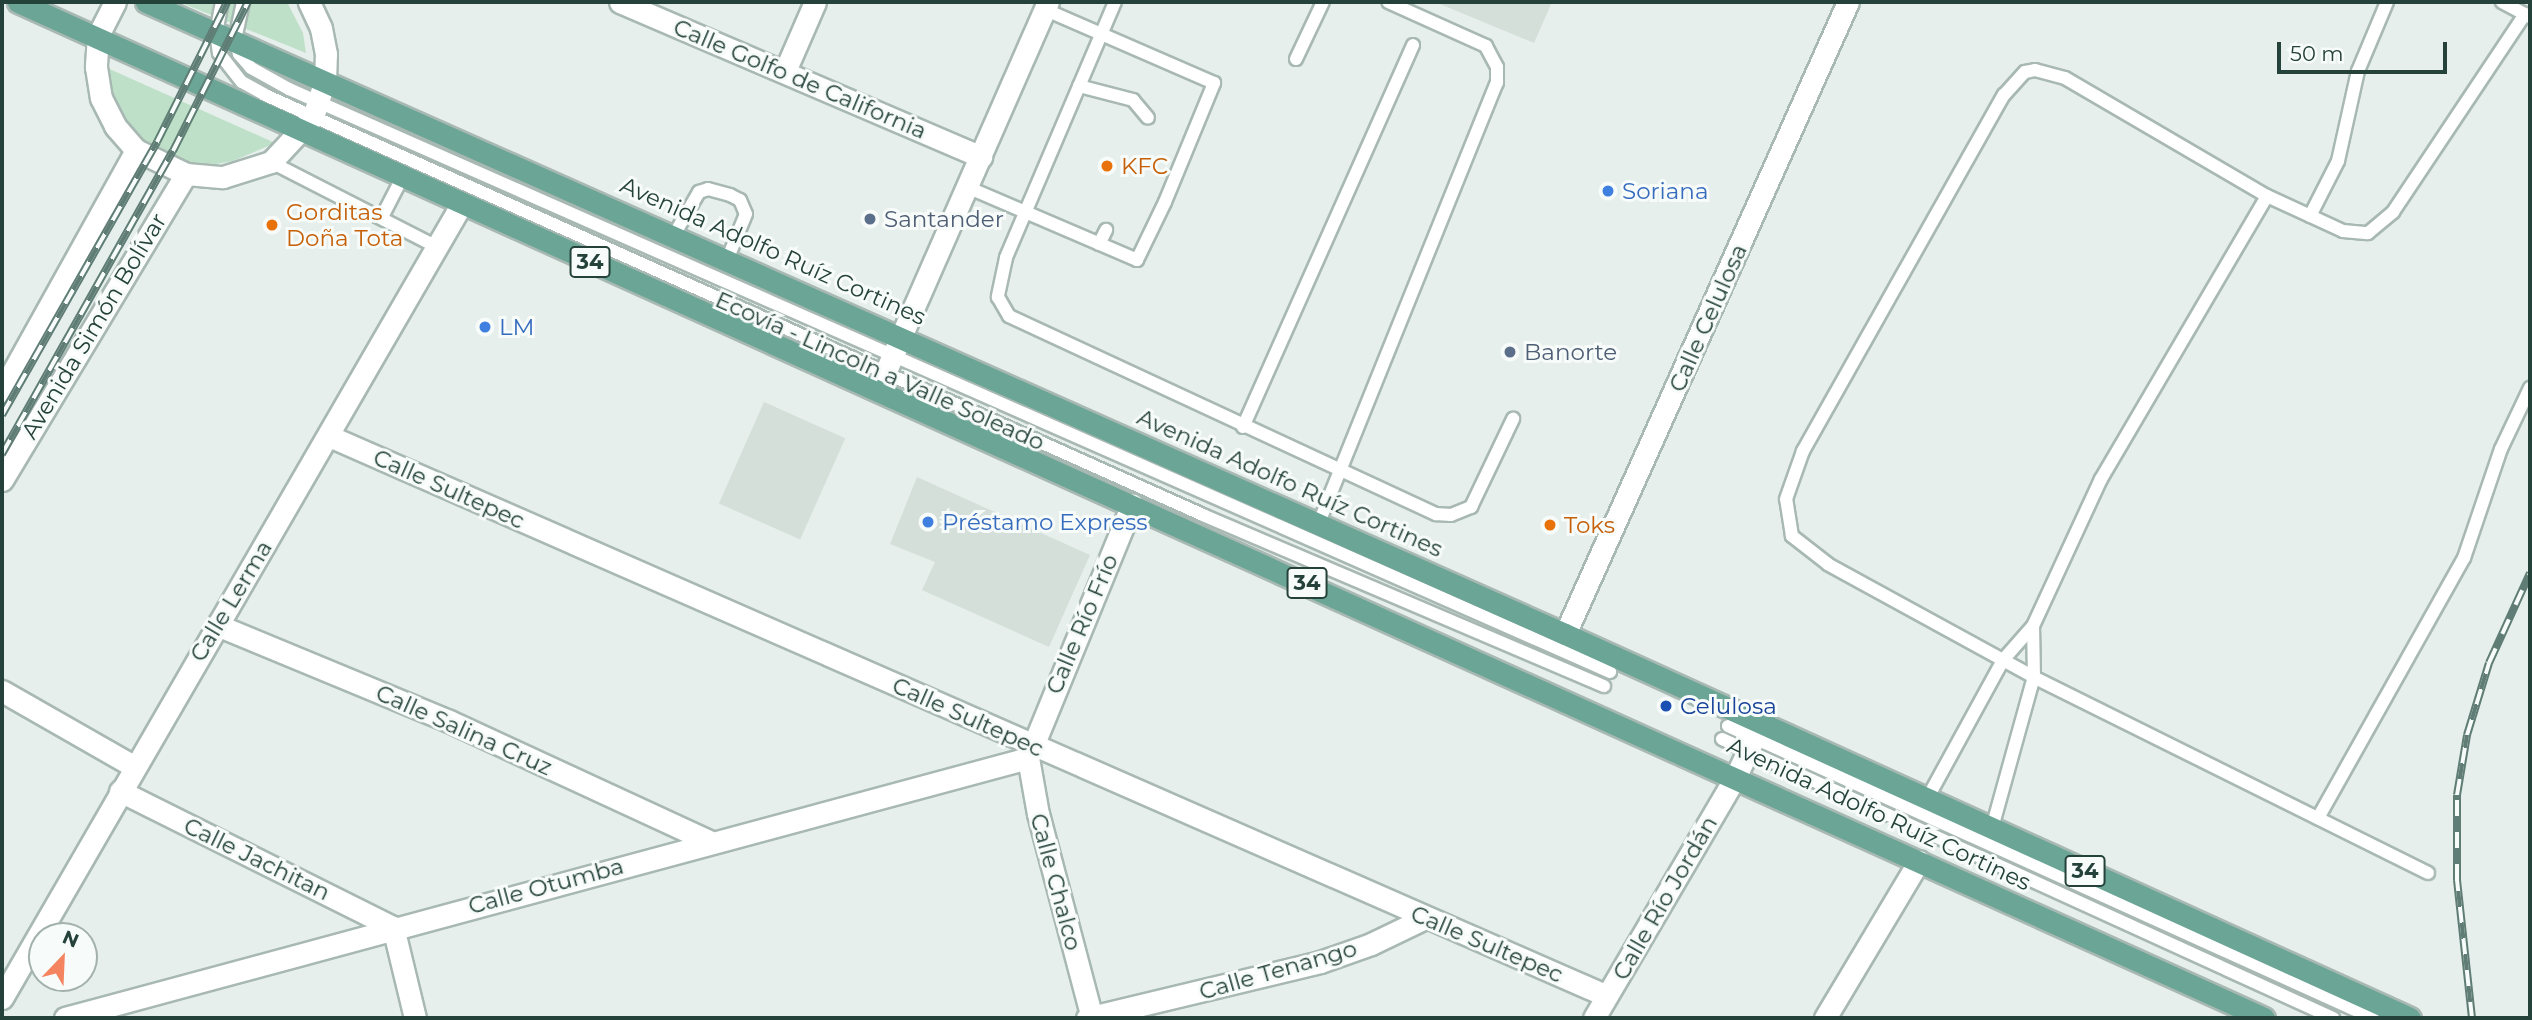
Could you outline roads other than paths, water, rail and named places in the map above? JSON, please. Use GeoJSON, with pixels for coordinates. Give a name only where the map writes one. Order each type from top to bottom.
{"type":"FeatureCollection","features":[{"type":"Feature","properties":{"kind":"main road","name":"Avenida Adolfo Ruíz Cortines"},"geometry":{"type":"LineString","coordinates":[[18,2],[98,36],[312,116],[404,174],[461,205],[1318,525],[1565,634],[1754,737],[1927,799],[2410,1018]]}},
{"type":"Feature","properties":{"kind":"main road"},"geometry":{"type":"LineString","coordinates":[[40,12],[65,2]]}},
{"type":"Feature","properties":{"kind":"main road","name":"Avenida Adolfo Ruíz Cortines"},"geometry":{"type":"LineString","coordinates":[[146,2],[727,260],[889,363],[1132,505],[2264,1018]]}},
{"type":"Feature","properties":{"kind":"street"},"geometry":{"type":"LineString","coordinates":[[115,2],[98,36],[96,67],[101,98],[115,126],[136,150],[187,174],[223,177],[271,163],[312,116],[325,81],[321,28],[309,2]]}},
{"type":"Feature","properties":{"kind":"street"},"geometry":{"type":"LineString","coordinates":[[785,71],[816,2]]}},
{"type":"Feature","properties":{"kind":"street","name":"Calle Celulosa"},"geometry":{"type":"LineString","coordinates":[[1565,634],[1848,2]]}},
{"type":"Feature","properties":{"kind":"street","name":"Calle Golfo de California"},"geometry":{"type":"LineString","coordinates":[[632,4],[981,157]]}},
{"type":"Feature","properties":{"kind":"street"},"geometry":{"type":"LineString","coordinates":[[889,363],[1046,5]]}},
{"type":"Feature","properties":{"kind":"street","name":"Avenida Simón Bolívar"},"geometry":{"type":"LineString","coordinates":[[2,391],[136,150]]}},
{"type":"Feature","properties":{"kind":"street","name":"Avenida Simón Bolívar"},"geometry":{"type":"LineString","coordinates":[[2,480],[187,174]]}},
{"type":"Feature","properties":{"kind":"street","name":"Calle Lerma"},"geometry":{"type":"LineString","coordinates":[[2,998],[461,205]]}},
{"type":"Feature","properties":{"kind":"street","name":"Calle Sultepec"},"geometry":{"type":"LineString","coordinates":[[329,436],[1030,751],[1607,996]]}},
{"type":"Feature","properties":{"kind":"street","name":"Calle Río Frío"},"geometry":{"type":"LineString","coordinates":[[1030,751],[1132,505]]}},
{"type":"Feature","properties":{"kind":"street","name":"Calle Salina Cruz"},"geometry":{"type":"LineString","coordinates":[[217,625],[449,721],[709,841]]}},
{"type":"Feature","properties":{"kind":"street"},"geometry":{"type":"LineString","coordinates":[[2,691],[135,767]]}},
{"type":"Feature","properties":{"kind":"street","name":"Calle Río Jordán"},"geometry":{"type":"LineString","coordinates":[[1594,1018],[1735,778],[1754,737]]}},
{"type":"Feature","properties":{"kind":"street","name":"Calle Otumba"},"geometry":{"type":"LineString","coordinates":[[65,1018],[709,841],[871,803],[1030,751]]}},
{"type":"Feature","properties":{"kind":"street","name":"Calle Chalco"},"geometry":{"type":"LineString","coordinates":[[1030,751],[1038,814],[1090,1018]]}},
{"type":"Feature","properties":{"kind":"street","name":"Calle Jachitan"},"geometry":{"type":"LineString","coordinates":[[120,791],[393,927]]}},
{"type":"Feature","properties":{"kind":"street"},"geometry":{"type":"LineString","coordinates":[[1825,1018],[1919,861]]}},
{"type":"Feature","properties":{"kind":"street","name":"Calle Tenango"},"geometry":{"type":"LineString","coordinates":[[1090,1018],[1320,961],[1371,944],[1424,918]]}},
{"type":"Feature","properties":{"kind":"street"},"geometry":{"type":"LineString","coordinates":[[393,927],[415,1018]]}},
{"type":"Feature","properties":{"kind":"lane","name":"Ecovía - Lincoln a Valle Soleado"},"geometry":{"type":"LineString","coordinates":[[222,2],[225,36],[222,60],[242,82],[312,116],[889,363],[1203,515],[1604,687]]}},
{"type":"Feature","properties":{"kind":"lane"},"geometry":{"type":"LineString","coordinates":[[243,2],[225,36],[251,68],[312,116],[1610,672]]}},
{"type":"Feature","properties":{"kind":"lane"},"geometry":{"type":"LineString","coordinates":[[1115,2],[998,286],[998,297],[1010,316],[1420,508],[1451,515],[1462,513],[1480,493],[1513,419]]}},
{"type":"Feature","properties":{"kind":"lane"},"geometry":{"type":"LineString","coordinates":[[1296,59],[1323,2]]}},
{"type":"Feature","properties":{"kind":"lane"},"geometry":{"type":"LineString","coordinates":[[1318,525],[1497,83],[1497,67],[1486,46],[1388,2]]}},
{"type":"Feature","properties":{"kind":"lane"},"geometry":{"type":"LineString","coordinates":[[2311,216],[2338,161],[2358,71],[2387,2]]}},
{"type":"Feature","properties":{"kind":"lane"},"geometry":{"type":"LineString","coordinates":[[2428,873],[2034,677],[1806,550],[1793,536],[1786,499],[1803,451],[1997,107],[2015,79],[2025,72],[2052,73],[2267,196],[2355,234],[2384,224],[2528,16],[2502,2]]}},
{"type":"Feature","properties":{"kind":"lane"},"geometry":{"type":"LineString","coordinates":[[967,187],[1137,260],[1214,83],[1101,35],[1046,5]]}},
{"type":"Feature","properties":{"kind":"lane"},"geometry":{"type":"LineString","coordinates":[[1243,427],[1413,45]]}},
{"type":"Feature","properties":{"kind":"lane"},"geometry":{"type":"LineString","coordinates":[[1079,86],[1133,100],[1148,118]]}},
{"type":"Feature","properties":{"kind":"lane"},"geometry":{"type":"LineString","coordinates":[[271,163],[435,246]]}},
{"type":"Feature","properties":{"kind":"lane"},"geometry":{"type":"LineString","coordinates":[[382,217],[404,174]]}},
{"type":"Feature","properties":{"kind":"lane"},"geometry":{"type":"LineString","coordinates":[[674,235],[699,192],[708,189],[730,195],[740,200],[746,214],[727,260]]}},
{"type":"Feature","properties":{"kind":"lane"},"geometry":{"type":"LineString","coordinates":[[1927,799],[2003,660],[2033,626],[2101,479],[2267,196]]}},
{"type":"Feature","properties":{"kind":"lane"},"geometry":{"type":"LineString","coordinates":[[1099,244],[1106,230]]}},
{"type":"Feature","properties":{"kind":"lane"},"geometry":{"type":"LineString","coordinates":[[2318,818],[2464,558],[2501,449],[2530,388]]}},
{"type":"Feature","properties":{"kind":"lane"},"geometry":{"type":"LineString","coordinates":[[1992,828],[2034,677],[2033,626]]}},
{"type":"Feature","properties":{"kind":"lane"},"geometry":{"type":"LineString","coordinates":[[1728,726],[2373,1018]]}},
{"type":"Feature","properties":{"kind":"lane"},"geometry":{"type":"LineString","coordinates":[[1722,739],[1754,737],[2333,1018]]}},
{"type":"Feature","properties":{"kind":"railway"},"geometry":{"type":"LineString","coordinates":[[2,415],[157,142],[227,2]]}},
{"type":"Feature","properties":{"kind":"railway"},"geometry":{"type":"LineString","coordinates":[[2,454],[173,151],[248,2]]}},
{"type":"Feature","properties":{"kind":"railway"},"geometry":{"type":"LineString","coordinates":[[2472,1018],[2457,880],[2457,795],[2467,735],[2489,663],[2530,573]]}},
{"type":"Feature","properties":{"kind":"place","name":"KFC"},"geometry":{"type":"Point","coordinates":[1107,166]}},
{"type":"Feature","properties":{"kind":"place","name":"Soriana"},"geometry":{"type":"Point","coordinates":[1608,191]}},
{"type":"Feature","properties":{"kind":"place","name":"Santander"},"geometry":{"type":"Point","coordinates":[870,219]}},
{"type":"Feature","properties":{"kind":"place","name":"Gorditas Doña Tota"},"geometry":{"type":"Point","coordinates":[272,225]}},
{"type":"Feature","properties":{"kind":"place","name":"LM"},"geometry":{"type":"Point","coordinates":[485,327]}},
{"type":"Feature","properties":{"kind":"place","name":"Banorte"},"geometry":{"type":"Point","coordinates":[1510,352]}},
{"type":"Feature","properties":{"kind":"place","name":"Préstamo Express"},"geometry":{"type":"Point","coordinates":[928,522]}},
{"type":"Feature","properties":{"kind":"place","name":"Toks"},"geometry":{"type":"Point","coordinates":[1550,525]}},
{"type":"Feature","properties":{"kind":"place","name":"Celulosa"},"geometry":{"type":"Point","coordinates":[1666,706]}}]}
